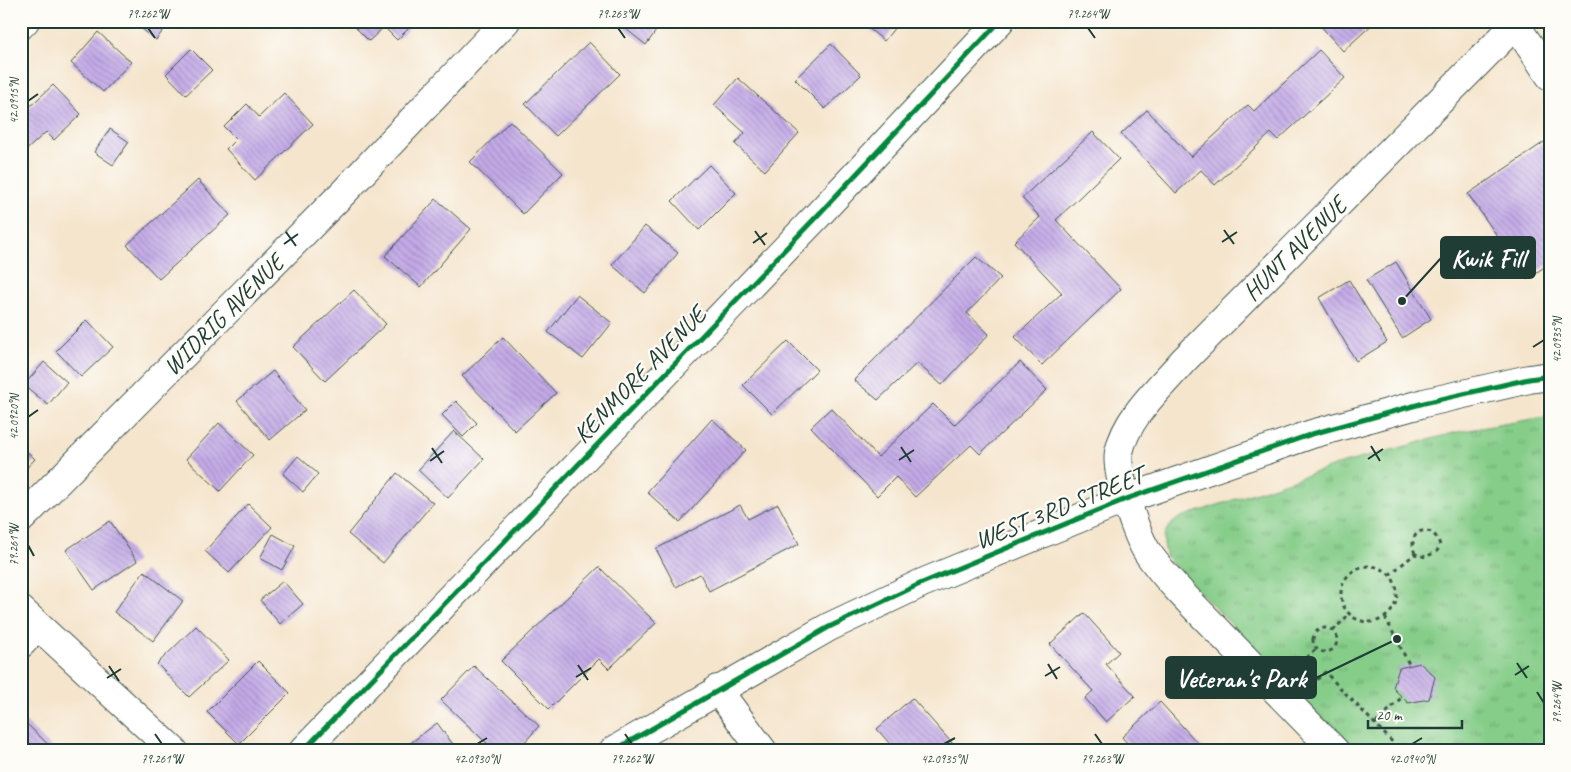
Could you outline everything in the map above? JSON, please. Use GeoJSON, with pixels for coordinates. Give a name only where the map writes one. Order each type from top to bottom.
{"type":"FeatureCollection","features":[{"type":"Feature","properties":{"kind":"street"},"geometry":{"type":"LineString","coordinates":[[21,25],[25,21]]}},
{"type":"Feature","properties":{"kind":"street","name":"WIDRIG AVENUE"},"geometry":{"type":"LineString","coordinates":[[21,519],[344,192],[506,21]]}},
{"type":"Feature","properties":{"kind":"street","name":"KENMORE AVENUE"},"geometry":{"type":"LineString","coordinates":[[304,751],[854,178],[1000,21]]}},
{"type":"Feature","properties":{"kind":"street"},"geometry":{"type":"LineString","coordinates":[[1516,22],[1550,76]]}},
{"type":"Feature","properties":{"kind":"street","name":"HUNT AVENUE"},"geometry":{"type":"LineString","coordinates":[[1335,751],[1204,616],[1150,556],[1139,539],[1126,499],[1118,454],[1125,433],[1138,413],[1184,360],[1516,22]]}},
{"type":"Feature","properties":{"kind":"street","name":"WEST 3RD STREET"},"geometry":{"type":"LineString","coordinates":[[612,751],[717,689],[829,627],[922,583],[1126,499],[1312,434],[1424,403],[1550,376]]}},
{"type":"Feature","properties":{"kind":"street"},"geometry":{"type":"LineString","coordinates":[[27,627],[174,751]]}},
{"type":"Feature","properties":{"kind":"street"},"geometry":{"type":"LineString","coordinates":[[717,689],[763,751]]}},
{"type":"Feature","properties":{"kind":"path"},"geometry":{"type":"LineString","coordinates":[[1420,531],[1429,531],[1436,535],[1440,546],[1437,551],[1426,557],[1415,554],[1411,542],[1414,535],[1420,531]]}},
{"type":"Feature","properties":{"kind":"path"},"geometry":{"type":"LineString","coordinates":[[1389,575],[1415,554]]}},
{"type":"Feature","properties":{"kind":"path"},"geometry":{"type":"LineString","coordinates":[[1373,567],[1389,575],[1397,592],[1396,602],[1385,617],[1367,622],[1357,620],[1349,614],[1344,607],[1342,590],[1349,575],[1356,570],[1373,567]]}},
{"type":"Feature","properties":{"kind":"path"},"geometry":{"type":"LineString","coordinates":[[1332,631],[1349,614]]}},
{"type":"Feature","properties":{"kind":"path"},"geometry":{"type":"LineString","coordinates":[[1385,617],[1410,666]]}},
{"type":"Feature","properties":{"kind":"path"},"geometry":{"type":"LineString","coordinates":[[1325,628],[1332,631],[1337,641],[1334,648],[1323,652],[1316,649],[1313,642],[1314,634],[1325,628]]}},
{"type":"Feature","properties":{"kind":"path"},"geometry":{"type":"LineString","coordinates":[[1291,705],[1325,672],[1401,751]]}},
{"type":"Feature","properties":{"kind":"path"},"geometry":{"type":"LineString","coordinates":[[1375,724],[1402,697]]}},
{"type":"Feature","properties":{"kind":"green space"},"geometry":{"type":"Polygon","coordinates":[[[1550,416],[1550,751],[1354,751],[1167,558],[1164,535],[1169,527],[1179,518],[1337,465],[1457,432],[1550,416]]]}},
{"type":"Feature","properties":{"kind":"building"},"geometry":{"type":"Polygon","coordinates":[[[132,21],[170,21],[156,40],[132,21]]]}},
{"type":"Feature","properties":{"kind":"building"},"geometry":{"type":"Polygon","coordinates":[[[349,21],[416,21],[397,40],[384,27],[369,41],[349,21]]]}},
{"type":"Feature","properties":{"kind":"building"},"geometry":{"type":"Polygon","coordinates":[[[616,21],[663,21],[646,45],[616,21]]]}},
{"type":"Feature","properties":{"kind":"building"},"geometry":{"type":"Polygon","coordinates":[[[860,21],[900,21],[884,41],[860,21]]]}},
{"type":"Feature","properties":{"kind":"building"},"geometry":{"type":"Polygon","coordinates":[[[1322,21],[1376,21],[1343,51],[1319,24],[1322,21]]]}},
{"type":"Feature","properties":{"kind":"building"},"geometry":{"type":"Polygon","coordinates":[[[98,32],[131,62],[103,92],[71,63],[98,32]]]}},
{"type":"Feature","properties":{"kind":"building"},"geometry":{"type":"Polygon","coordinates":[[[589,42],[620,74],[556,136],[525,104],[589,42]]]}},
{"type":"Feature","properties":{"kind":"building"},"geometry":{"type":"Polygon","coordinates":[[[831,44],[861,75],[825,109],[795,79],[831,44]]]}},
{"type":"Feature","properties":{"kind":"building"},"geometry":{"type":"Polygon","coordinates":[[[191,49],[212,70],[186,95],[166,74],[191,49]]]}},
{"type":"Feature","properties":{"kind":"building"},"geometry":{"type":"Polygon","coordinates":[[[1319,50],[1345,78],[1278,140],[1271,133],[1215,185],[1201,170],[1176,193],[1121,134],[1147,110],[1191,157],[1248,105],[1254,111],[1319,50]]]}},
{"type":"Feature","properties":{"kind":"building"},"geometry":{"type":"Polygon","coordinates":[[[738,78],[799,133],[765,171],[735,144],[745,133],[714,105],[738,78]]]}},
{"type":"Feature","properties":{"kind":"building"},"geometry":{"type":"Polygon","coordinates":[[[53,85],[81,114],[54,140],[46,132],[21,155],[21,115],[53,85]]]}},
{"type":"Feature","properties":{"kind":"building"},"geometry":{"type":"Polygon","coordinates":[[[284,93],[313,124],[255,180],[226,149],[236,139],[224,127],[247,104],[259,117],[284,93]]]}},
{"type":"Feature","properties":{"kind":"building"},"geometry":{"type":"Polygon","coordinates":[[[510,121],[563,173],[523,214],[470,162],[510,121]]]}},
{"type":"Feature","properties":{"kind":"building"},"geometry":{"type":"Polygon","coordinates":[[[110,129],[129,142],[113,165],[94,152],[110,129]]]}},
{"type":"Feature","properties":{"kind":"building"},"geometry":{"type":"Polygon","coordinates":[[[1093,132],[1119,159],[1056,220],[1121,289],[1042,365],[1015,337],[1062,293],[1014,242],[1040,217],[1022,198],[1093,132]]]}},
{"type":"Feature","properties":{"kind":"building"},"geometry":{"type":"Polygon","coordinates":[[[1550,138],[1550,245],[1546,248],[1550,253],[1550,263],[1527,279],[1468,194],[1550,138]]]}},
{"type":"Feature","properties":{"kind":"building"},"geometry":{"type":"Polygon","coordinates":[[[709,165],[736,193],[699,230],[672,201],[709,165]]]}},
{"type":"Feature","properties":{"kind":"building"},"geometry":{"type":"Polygon","coordinates":[[[198,180],[230,215],[159,279],[127,245],[198,180]]]}},
{"type":"Feature","properties":{"kind":"building"},"geometry":{"type":"Polygon","coordinates":[[[436,199],[471,229],[421,287],[385,256],[436,199]]]}},
{"type":"Feature","properties":{"kind":"building"},"geometry":{"type":"Polygon","coordinates":[[[645,226],[678,253],[645,293],[612,265],[645,226]]]}},
{"type":"Feature","properties":{"kind":"building"},"geometry":{"type":"Polygon","coordinates":[[[976,257],[1001,278],[967,313],[989,334],[942,385],[917,363],[878,400],[854,380],[976,257]]]}},
{"type":"Feature","properties":{"kind":"building"},"geometry":{"type":"Polygon","coordinates":[[[1396,262],[1431,319],[1402,338],[1366,280],[1396,262]]]}},
{"type":"Feature","properties":{"kind":"building"},"geometry":{"type":"Polygon","coordinates":[[[1349,280],[1387,342],[1356,361],[1319,298],[1349,280]]]}},
{"type":"Feature","properties":{"kind":"building"},"geometry":{"type":"Polygon","coordinates":[[[354,290],[386,324],[325,381],[293,347],[354,290]]]}},
{"type":"Feature","properties":{"kind":"building"},"geometry":{"type":"Polygon","coordinates":[[[577,295],[612,323],[583,359],[548,332],[577,295]]]}},
{"type":"Feature","properties":{"kind":"building"},"geometry":{"type":"Polygon","coordinates":[[[87,320],[113,347],[81,377],[56,351],[87,320]]]}},
{"type":"Feature","properties":{"kind":"building"},"geometry":{"type":"Polygon","coordinates":[[[503,337],[556,393],[515,431],[462,376],[503,337]]]}},
{"type":"Feature","properties":{"kind":"building"},"geometry":{"type":"Polygon","coordinates":[[[788,341],[817,370],[772,414],[743,385],[788,341]]]}},
{"type":"Feature","properties":{"kind":"building"},"geometry":{"type":"Polygon","coordinates":[[[44,362],[67,382],[48,405],[24,385],[44,362]]]}},
{"type":"Feature","properties":{"kind":"building"},"geometry":{"type":"Polygon","coordinates":[[[1020,362],[1047,390],[980,454],[971,445],[915,497],[896,477],[877,496],[811,427],[831,408],[878,457],[933,404],[954,425],[1020,362]]]}},
{"type":"Feature","properties":{"kind":"building"},"geometry":{"type":"Polygon","coordinates":[[[273,371],[305,410],[270,440],[237,401],[273,371]]]}},
{"type":"Feature","properties":{"kind":"building"},"geometry":{"type":"Polygon","coordinates":[[[456,401],[477,423],[463,437],[442,415],[456,401]]]}},
{"type":"Feature","properties":{"kind":"building"},"geometry":{"type":"Polygon","coordinates":[[[712,419],[746,450],[680,522],[647,492],[712,419]]]}},
{"type":"Feature","properties":{"kind":"building"},"geometry":{"type":"Polygon","coordinates":[[[219,423],[253,455],[220,491],[186,459],[219,423]]]}},
{"type":"Feature","properties":{"kind":"building"},"geometry":{"type":"Polygon","coordinates":[[[454,431],[484,459],[448,498],[418,470],[454,431]]]}},
{"type":"Feature","properties":{"kind":"building"},"geometry":{"type":"Polygon","coordinates":[[[21,446],[35,459],[21,474],[21,446]]]}},
{"type":"Feature","properties":{"kind":"building"},"geometry":{"type":"Polygon","coordinates":[[[298,456],[318,474],[303,492],[283,474],[298,456]]]}},
{"type":"Feature","properties":{"kind":"building"},"geometry":{"type":"Polygon","coordinates":[[[397,473],[433,503],[383,563],[348,534],[397,473]]]}},
{"type":"Feature","properties":{"kind":"building"},"geometry":{"type":"Polygon","coordinates":[[[248,504],[272,527],[229,573],[205,551],[248,504]]]}},
{"type":"Feature","properties":{"kind":"building"},"geometry":{"type":"Polygon","coordinates":[[[778,504],[799,544],[709,591],[700,574],[676,587],[656,549],[740,505],[748,519],[778,504]]]}},
{"type":"Feature","properties":{"kind":"building"},"geometry":{"type":"Polygon","coordinates":[[[110,521],[137,561],[94,590],[66,550],[110,521]]]}},
{"type":"Feature","properties":{"kind":"building"},"geometry":{"type":"Polygon","coordinates":[[[273,534],[295,546],[282,570],[260,558],[273,534]]]}},
{"type":"Feature","properties":{"kind":"building"},"geometry":{"type":"Polygon","coordinates":[[[599,567],[656,623],[609,669],[599,659],[549,709],[501,661],[599,567]]]}},
{"type":"Feature","properties":{"kind":"building"},"geometry":{"type":"Polygon","coordinates":[[[144,571],[183,601],[153,641],[114,612],[144,571]]]}},
{"type":"Feature","properties":{"kind":"building"},"geometry":{"type":"Polygon","coordinates":[[[283,581],[303,604],[280,624],[260,600],[283,581]]]}},
{"type":"Feature","properties":{"kind":"building"},"geometry":{"type":"Polygon","coordinates":[[[1084,613],[1119,652],[1106,664],[1135,696],[1106,722],[1085,698],[1093,691],[1050,644],[1084,613]]]}},
{"type":"Feature","properties":{"kind":"building"},"geometry":{"type":"Polygon","coordinates":[[[196,626],[229,660],[189,697],[157,664],[196,626]]]}},
{"type":"Feature","properties":{"kind":"building"},"geometry":{"type":"Polygon","coordinates":[[[258,661],[290,693],[239,744],[207,712],[258,661]]]}},
{"type":"Feature","properties":{"kind":"building"},"geometry":{"type":"Polygon","coordinates":[[[1420,663],[1435,677],[1429,699],[1408,703],[1393,688],[1399,668],[1420,663]]]}},
{"type":"Feature","properties":{"kind":"building"},"geometry":{"type":"Polygon","coordinates":[[[474,666],[539,726],[517,751],[495,751],[441,700],[474,666]]]}},
{"type":"Feature","properties":{"kind":"building"},"geometry":{"type":"Polygon","coordinates":[[[912,698],[959,751],[896,751],[877,729],[912,698]]]}},
{"type":"Feature","properties":{"kind":"building"},"geometry":{"type":"Polygon","coordinates":[[[1160,702],[1205,751],[1134,751],[1122,737],[1160,702]]]}},
{"type":"Feature","properties":{"kind":"building"},"geometry":{"type":"Polygon","coordinates":[[[25,722],[55,751],[21,751],[21,726],[25,722]]]}},
{"type":"Feature","properties":{"kind":"building"},"geometry":{"type":"Polygon","coordinates":[[[437,723],[458,751],[406,751],[404,748],[437,723]]]}},
{"type":"Feature","properties":{"kind":"cycle path"},"geometry":{"type":"LineString","coordinates":[[303,751],[818,215],[1000,21]]}},
{"type":"Feature","properties":{"kind":"cycle path"},"geometry":{"type":"LineString","coordinates":[[613,751],[829,627],[922,583],[1126,499],[1312,434],[1424,403],[1550,376]]}},
{"type":"Feature","properties":{"kind":"place","name":"Kwik Fill"},"geometry":{"type":"Point","coordinates":[1402,301]}},
{"type":"Feature","properties":{"kind":"place","name":"Veteran's Park"},"geometry":{"type":"Point","coordinates":[1397,639]}}]}
